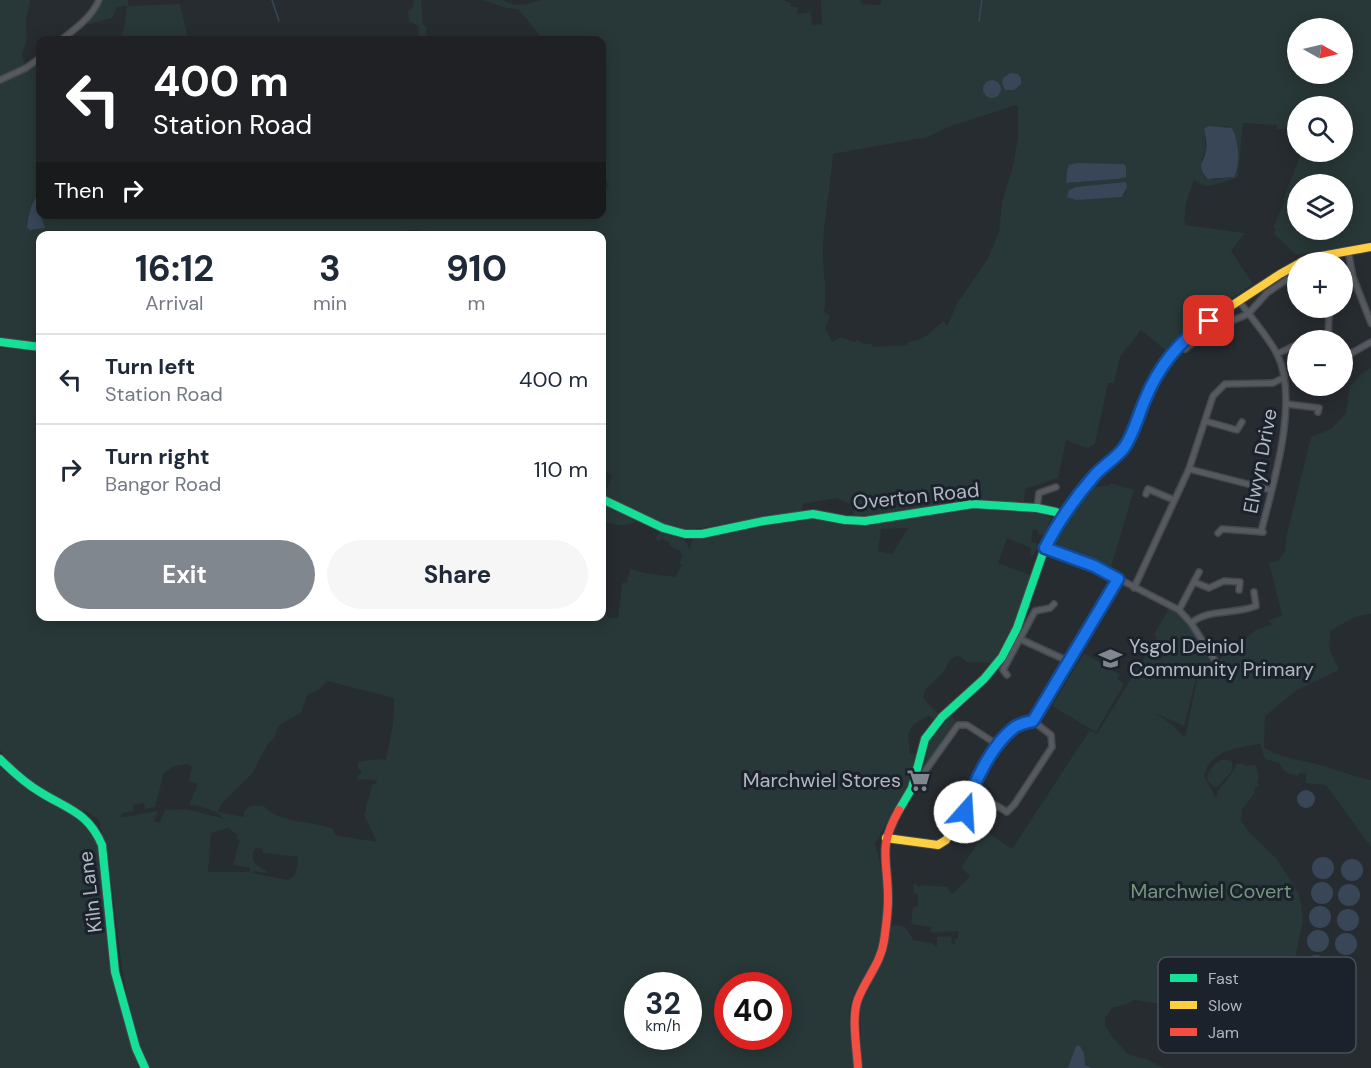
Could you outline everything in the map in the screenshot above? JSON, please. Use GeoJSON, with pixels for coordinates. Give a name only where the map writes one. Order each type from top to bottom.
{"type":"FeatureCollection","features":[{"type":"Feature","properties":{"kind":"main road"},"geometry":{"type":"LineString","coordinates":[[1338,252],[1371,247]]}},
{"type":"Feature","properties":{"kind":"main road"},"geometry":{"type":"LineString","coordinates":[[858,1068],[855,1017],[857,1000],[879,962],[884,943],[888,898],[884,858],[886,838],[889,828],[912,788],[922,747],[929,732],[992,671],[1002,656],[1017,630],[1045,548],[1063,516],[1095,474],[1117,456],[1125,446],[1150,387],[1175,348],[1193,331],[1287,271]]}},
{"type":"Feature","properties":{"kind":"main road"},"geometry":{"type":"LineString","coordinates":[[0,342],[36,346]]}},
{"type":"Feature","properties":{"kind":"main road","name":"Overton Road"},"geometry":{"type":"LineString","coordinates":[[606,501],[663,528],[690,534],[813,514],[866,521],[973,504],[1036,508],[1056,512],[1063,516]]}},
{"type":"Feature","properties":{"kind":"main road"},"geometry":{"type":"LineString","coordinates":[[886,838],[941,844],[946,840],[965,812],[971,790],[998,746],[1016,726],[1033,721],[1118,579]]}},
{"type":"Feature","properties":{"kind":"main road","name":"Kiln Lane"},"geometry":{"type":"LineString","coordinates":[[0,759],[37,791],[82,814],[98,835],[102,845],[116,972],[136,1048],[145,1068]]}},
{"type":"Feature","properties":{"kind":"street"},"geometry":{"type":"LineString","coordinates":[[66,36],[96,8],[99,0]]}},
{"type":"Feature","properties":{"kind":"street"},"geometry":{"type":"LineString","coordinates":[[0,80],[36,61]]}},
{"type":"Feature","properties":{"kind":"street"},"geometry":{"type":"LineString","coordinates":[[1348,250],[1353,277],[1368,306],[1371,323]]}},
{"type":"Feature","properties":{"kind":"street"},"geometry":{"type":"LineString","coordinates":[[1193,350],[1187,347],[1208,331],[1248,314],[1267,293],[1283,285],[1287,280]]}},
{"type":"Feature","properties":{"kind":"street","name":"Elwyn Drive"},"geometry":{"type":"LineString","coordinates":[[1221,529],[1263,532],[1284,430],[1287,404],[1277,354],[1239,301]]}},
{"type":"Feature","properties":{"kind":"street"},"geometry":{"type":"LineString","coordinates":[[1353,352],[1371,342]]}},
{"type":"Feature","properties":{"kind":"street"},"geometry":{"type":"LineString","coordinates":[[1277,354],[1287,349]]}},
{"type":"Feature","properties":{"kind":"street"},"geometry":{"type":"LineString","coordinates":[[1134,588],[1189,469],[1213,396],[1225,384],[1273,382],[1283,378]]}},
{"type":"Feature","properties":{"kind":"street"},"geometry":{"type":"LineString","coordinates":[[1287,404],[1319,408]]}},
{"type":"Feature","properties":{"kind":"street"},"geometry":{"type":"LineString","coordinates":[[1205,421],[1236,433],[1242,422]]}},
{"type":"Feature","properties":{"kind":"street"},"geometry":{"type":"LineString","coordinates":[[1189,469],[1271,490]]}},
{"type":"Feature","properties":{"kind":"street"},"geometry":{"type":"LineString","coordinates":[[1036,508],[1038,492],[1056,487]]}},
{"type":"Feature","properties":{"kind":"street"},"geometry":{"type":"LineString","coordinates":[[1146,494],[1148,489],[1174,500]]}},
{"type":"Feature","properties":{"kind":"street"},"geometry":{"type":"LineString","coordinates":[[1045,548],[1094,566],[1179,610],[1191,623],[1214,659]]}},
{"type":"Feature","properties":{"kind":"street"},"geometry":{"type":"LineString","coordinates":[[1179,610],[1199,572]]}},
{"type":"Feature","properties":{"kind":"street"},"geometry":{"type":"LineString","coordinates":[[1194,582],[1209,588],[1224,580],[1240,582],[1239,590]]}},
{"type":"Feature","properties":{"kind":"street"},"geometry":{"type":"LineString","coordinates":[[1254,591],[1256,606]]}},
{"type":"Feature","properties":{"kind":"street"},"geometry":{"type":"LineString","coordinates":[[1004,672],[1035,611],[1050,608],[1054,604]]}},
{"type":"Feature","properties":{"kind":"street"},"geometry":{"type":"LineString","coordinates":[[1191,623],[1201,615],[1264,606]]}},
{"type":"Feature","properties":{"kind":"street"},"geometry":{"type":"LineString","coordinates":[[1020,639],[1070,662]]}},
{"type":"Feature","properties":{"kind":"street"},"geometry":{"type":"LineString","coordinates":[[971,790],[1007,812],[1014,805],[1052,747],[1051,735],[1033,721]]}},
{"type":"Feature","properties":{"kind":"street"},"geometry":{"type":"LineString","coordinates":[[923,774],[929,770],[958,725],[967,725],[998,746]]}},
{"type":"Feature","properties":{"kind":"green space"},"geometry":{"type":"Polygon","coordinates":[[[0,0],[30,0],[26,21],[27,39],[22,55],[25,64],[0,76],[0,0]]]}},
{"type":"Feature","properties":{"kind":"green space"},"geometry":{"type":"Polygon","coordinates":[[[102,0],[128,0],[128,6],[180,4],[187,36],[121,36],[127,6],[117,7],[112,18],[85,25],[78,30],[98,10],[102,0]]]}},
{"type":"Feature","properties":{"kind":"green space"},"geometry":{"type":"Polygon","coordinates":[[[414,0],[421,0],[423,24],[427,28],[426,36],[418,36],[419,26],[409,21],[408,12],[413,7],[414,0]]]}},
{"type":"Feature","properties":{"kind":"green space"},"geometry":{"type":"Polygon","coordinates":[[[483,0],[503,0],[514,5],[540,0],[783,0],[791,3],[791,7],[797,7],[798,14],[810,12],[810,6],[812,25],[822,24],[821,0],[860,0],[862,4],[881,5],[881,0],[1371,0],[1371,241],[1313,252],[1294,252],[1274,234],[1276,229],[1273,228],[1285,201],[1283,200],[1287,190],[1287,240],[1353,240],[1353,174],[1293,174],[1298,162],[1353,162],[1353,96],[1287,96],[1287,129],[1277,129],[1277,125],[1243,123],[1238,177],[1208,186],[1194,180],[1187,202],[1186,225],[1245,233],[1231,251],[1253,284],[1194,322],[1165,350],[1141,330],[1120,357],[1114,383],[1108,383],[1095,444],[1087,448],[1066,440],[1058,478],[1025,489],[1024,503],[973,498],[879,515],[853,516],[854,506],[836,498],[803,504],[802,511],[688,530],[671,528],[606,497],[606,489],[612,476],[606,472],[606,231],[36,231],[36,343],[0,339],[0,82],[36,64],[36,197],[27,227],[42,219],[606,219],[606,187],[609,186],[606,181],[606,36],[541,36],[518,9],[506,8],[483,0]],[[1018,106],[951,126],[927,137],[833,154],[823,255],[824,312],[830,316],[825,328],[832,342],[841,337],[854,342],[857,340],[864,344],[872,344],[873,347],[907,345],[908,342],[927,335],[943,321],[947,326],[958,302],[987,260],[999,232],[1002,203],[1014,162],[1018,136],[1018,106]],[[1227,126],[1204,129],[1206,150],[1201,162],[1214,180],[1234,176],[1238,143],[1227,126]],[[1111,164],[1067,171],[1066,183],[1117,179],[1126,176],[1126,166],[1111,164]],[[1125,182],[1070,199],[1122,197],[1126,193],[1125,182]]]}},
{"type":"Feature","properties":{"kind":"green space"},"geometry":{"type":"Polygon","coordinates":[[[0,348],[36,350],[36,621],[606,621],[606,615],[608,618],[618,618],[622,583],[626,583],[630,569],[675,577],[682,565],[679,564],[683,555],[681,551],[670,546],[670,543],[661,539],[659,542],[655,539],[660,531],[684,540],[690,549],[695,537],[814,517],[858,526],[966,507],[1033,509],[1051,518],[1044,535],[1038,534],[1038,530],[1033,529],[1031,542],[1037,543],[1038,546],[1033,557],[1030,556],[1031,548],[1007,538],[998,563],[1030,575],[1031,578],[1016,620],[993,663],[967,662],[958,655],[951,659],[942,674],[925,690],[923,698],[939,715],[934,720],[929,716],[916,723],[910,730],[910,754],[915,754],[910,780],[875,843],[883,884],[883,927],[877,953],[851,1003],[849,1027],[854,1068],[149,1068],[130,1007],[106,851],[99,820],[29,782],[28,778],[12,766],[0,750],[0,348]],[[908,528],[881,529],[878,551],[892,554],[908,528]],[[327,681],[319,690],[307,695],[301,713],[279,725],[274,738],[267,745],[252,774],[221,804],[218,812],[244,817],[244,812],[250,807],[264,806],[287,819],[333,829],[335,835],[377,842],[364,815],[372,786],[378,781],[358,780],[362,771],[357,767],[359,762],[386,760],[393,724],[394,698],[327,681]],[[188,764],[174,766],[164,773],[155,807],[145,809],[144,803],[133,805],[134,811],[123,813],[120,818],[158,811],[154,821],[159,823],[165,810],[187,809],[224,819],[208,809],[189,805],[198,784],[189,781],[192,767],[188,764]],[[228,828],[211,833],[208,872],[250,872],[250,868],[233,865],[240,840],[237,839],[237,834],[228,828]],[[256,848],[253,852],[254,862],[267,871],[265,873],[253,871],[253,873],[288,880],[295,874],[298,857],[263,853],[262,849],[256,848]]]}},
{"type":"Feature","properties":{"kind":"green space","name":"Marchwiel Covert"},"geometry":{"type":"Polygon","coordinates":[[[1371,368],[1371,614],[1355,617],[1331,631],[1329,648],[1339,670],[1297,690],[1265,716],[1264,748],[1285,757],[1371,780],[1371,847],[1326,785],[1306,783],[1306,773],[1300,773],[1297,776],[1291,774],[1279,763],[1265,759],[1260,744],[1226,751],[1218,755],[1207,767],[1204,776],[1216,798],[1237,762],[1237,764],[1244,763],[1245,766],[1256,765],[1259,785],[1242,809],[1241,821],[1276,858],[1299,894],[1303,919],[1295,957],[1158,957],[1158,1003],[1134,1000],[1112,1008],[1105,1018],[1105,1025],[1112,1037],[1128,1054],[1146,1059],[1164,1068],[1092,1068],[1085,1065],[1085,1059],[1072,1068],[862,1068],[860,1009],[863,993],[888,927],[897,925],[904,927],[913,940],[934,944],[934,946],[937,946],[937,937],[951,936],[952,944],[955,944],[955,939],[958,939],[958,931],[931,933],[931,927],[911,924],[913,907],[918,906],[918,894],[913,893],[914,884],[919,887],[923,885],[947,887],[952,894],[970,877],[962,867],[985,831],[1012,849],[1090,730],[1097,734],[1157,637],[1154,634],[1170,607],[1183,617],[1213,659],[1196,678],[1184,726],[1155,713],[1173,725],[1183,736],[1186,735],[1197,679],[1215,660],[1221,658],[1256,630],[1272,624],[1268,621],[1282,615],[1269,563],[1278,561],[1285,552],[1287,534],[1311,437],[1331,429],[1346,413],[1349,396],[1353,396],[1353,383],[1371,368]]]}},
{"type":"Feature","properties":{"kind":"green space"},"geometry":{"type":"Polygon","coordinates":[[[1110,483],[1134,490],[1110,570],[1054,542],[1062,521],[1083,492],[1087,492],[1089,488],[1110,485],[1110,483]]]}},
{"type":"Feature","properties":{"kind":"green space"},"geometry":{"type":"Polygon","coordinates":[[[606,504],[637,521],[621,525],[606,522],[606,504]]]}},
{"type":"Feature","properties":{"kind":"green space"},"geometry":{"type":"Polygon","coordinates":[[[1084,653],[1120,675],[1117,679],[1124,684],[1096,732],[1052,706],[1084,653]]]}},
{"type":"Feature","properties":{"kind":"green space"},"geometry":{"type":"Polygon","coordinates":[[[949,714],[956,720],[921,774],[926,742],[949,714]]]}},
{"type":"Feature","properties":{"kind":"green space"},"geometry":{"type":"Polygon","coordinates":[[[1224,759],[1232,761],[1232,771],[1217,787],[1209,781],[1208,773],[1214,765],[1224,759]]]}},
{"type":"Feature","properties":{"kind":"green space"},"geometry":{"type":"Polygon","coordinates":[[[0,766],[42,797],[60,806],[79,820],[87,827],[99,848],[115,992],[139,1068],[0,1068],[0,766]]]}},
{"type":"Feature","properties":{"kind":"water"},"geometry":{"type":"Polygon","coordinates":[[[1010,73],[1018,74],[1021,84],[1014,90],[1005,90],[1002,83],[1003,78],[1010,73]]]}},
{"type":"Feature","properties":{"kind":"water"},"geometry":{"type":"Polygon","coordinates":[[[992,80],[998,83],[1001,89],[998,95],[992,98],[986,95],[983,89],[986,83],[992,80]]]}},
{"type":"Feature","properties":{"kind":"water"},"geometry":{"type":"Polygon","coordinates":[[[1208,126],[1232,128],[1238,152],[1238,165],[1234,177],[1208,179],[1202,171],[1201,165],[1207,146],[1204,129],[1208,126]]]}},
{"type":"Feature","properties":{"kind":"water"},"geometry":{"type":"Polygon","coordinates":[[[1077,163],[1123,164],[1126,166],[1126,177],[1066,183],[1069,165],[1077,163]]]}},
{"type":"Feature","properties":{"kind":"water"},"geometry":{"type":"Polygon","coordinates":[[[1126,182],[1127,187],[1122,197],[1076,200],[1067,197],[1069,190],[1076,187],[1126,182]]]}},
{"type":"Feature","properties":{"kind":"water"},"geometry":{"type":"Polygon","coordinates":[[[36,198],[36,219],[42,219],[45,228],[30,230],[27,227],[36,198]]]}},
{"type":"Feature","properties":{"kind":"water"},"geometry":{"type":"Polygon","coordinates":[[[1302,790],[1310,790],[1315,795],[1313,806],[1302,808],[1297,803],[1297,795],[1302,790]]]}},
{"type":"Feature","properties":{"kind":"water"},"geometry":{"type":"Polygon","coordinates":[[[1323,857],[1331,860],[1334,868],[1331,876],[1323,879],[1315,876],[1312,868],[1315,860],[1323,857]]]}},
{"type":"Feature","properties":{"kind":"water"},"geometry":{"type":"Polygon","coordinates":[[[1352,859],[1360,862],[1363,870],[1360,878],[1352,881],[1344,878],[1341,870],[1344,862],[1352,859]]]}},
{"type":"Feature","properties":{"kind":"water"},"geometry":{"type":"Polygon","coordinates":[[[1322,882],[1330,885],[1333,893],[1330,901],[1322,904],[1314,901],[1311,893],[1314,885],[1322,882]]]}},
{"type":"Feature","properties":{"kind":"water"},"geometry":{"type":"Polygon","coordinates":[[[1349,884],[1357,887],[1360,895],[1357,903],[1349,906],[1341,903],[1338,895],[1341,887],[1349,884]]]}},
{"type":"Feature","properties":{"kind":"water"},"geometry":{"type":"Polygon","coordinates":[[[1320,906],[1328,909],[1331,917],[1328,925],[1320,928],[1312,925],[1309,917],[1312,909],[1320,906]]]}},
{"type":"Feature","properties":{"kind":"water"},"geometry":{"type":"Polygon","coordinates":[[[1348,909],[1356,912],[1359,920],[1356,928],[1348,931],[1340,928],[1337,920],[1340,912],[1348,909]]]}},
{"type":"Feature","properties":{"kind":"water"},"geometry":{"type":"Polygon","coordinates":[[[1318,930],[1326,933],[1329,941],[1326,949],[1318,952],[1310,949],[1307,941],[1310,933],[1318,930]]]}},
{"type":"Feature","properties":{"kind":"water"},"geometry":{"type":"Polygon","coordinates":[[[1346,933],[1354,936],[1357,944],[1354,952],[1346,955],[1338,952],[1335,944],[1338,936],[1346,933]]]}},
{"type":"Feature","properties":{"kind":"water"},"geometry":{"type":"Polygon","coordinates":[[[1076,1046],[1080,1046],[1084,1053],[1085,1065],[1092,1068],[1068,1068],[1076,1046]]]}},
{"type":"Feature","properties":{"kind":"waterway"},"geometry":{"type":"LineString","coordinates":[[272,0],[279,21]]}},
{"type":"Feature","properties":{"kind":"waterway"},"geometry":{"type":"LineString","coordinates":[[979,21],[982,0]]}},
{"type":"Feature","properties":{"kind":"traffic: fast"},"geometry":{"type":"LineString","coordinates":[[899,810],[912,788],[925,739],[942,717],[984,679],[1002,657],[1017,628],[1044,550],[1060,519],[1090,480],[1126,445],[1161,367],[1180,344],[1199,327]]}},
{"type":"Feature","properties":{"kind":"traffic: fast"},"geometry":{"type":"LineString","coordinates":[[0,342],[36,346]]}},
{"type":"Feature","properties":{"kind":"traffic: fast"},"geometry":{"type":"LineString","coordinates":[[606,501],[663,528],[685,534],[702,534],[813,514],[865,521],[973,504],[1037,508],[1063,516]]}},
{"type":"Feature","properties":{"kind":"traffic: fast"},"geometry":{"type":"LineString","coordinates":[[0,759],[29,785],[76,812],[90,825],[102,845],[115,972],[136,1048],[145,1068]]}},
{"type":"Feature","properties":{"kind":"traffic: slow"},"geometry":{"type":"LineString","coordinates":[[1343,252],[1371,247]]}},
{"type":"Feature","properties":{"kind":"traffic: slow"},"geometry":{"type":"LineString","coordinates":[[1199,327],[1287,270]]}},
{"type":"Feature","properties":{"kind":"traffic: slow"},"geometry":{"type":"LineString","coordinates":[[886,838],[938,845],[946,840],[965,812],[971,790],[998,745],[1016,726],[1033,721],[1117,579]]}},
{"type":"Feature","properties":{"kind":"traffic: jam"},"geometry":{"type":"LineString","coordinates":[[858,1068],[856,1006],[882,949],[888,904],[886,844],[892,823],[899,810]]}},
{"type":"Feature","properties":{"kind":"place","name":"Ysgol Deiniol Community Primary"},"geometry":{"type":"Point","coordinates":[1111,658]}},
{"type":"Feature","properties":{"kind":"place","name":"Marchwiel Stores"},"geometry":{"type":"Point","coordinates":[919,780]}},
{"type":"Feature","properties":{"kind":"route"},"geometry":{"type":"LineString","coordinates":[[965,812],[971,790],[998,746],[1016,726],[1033,721],[1118,579],[1094,566],[1045,548],[1052,533],[1095,474],[1117,456],[1125,446],[1150,387],[1175,348],[1193,331],[1209,321]]}}]}
